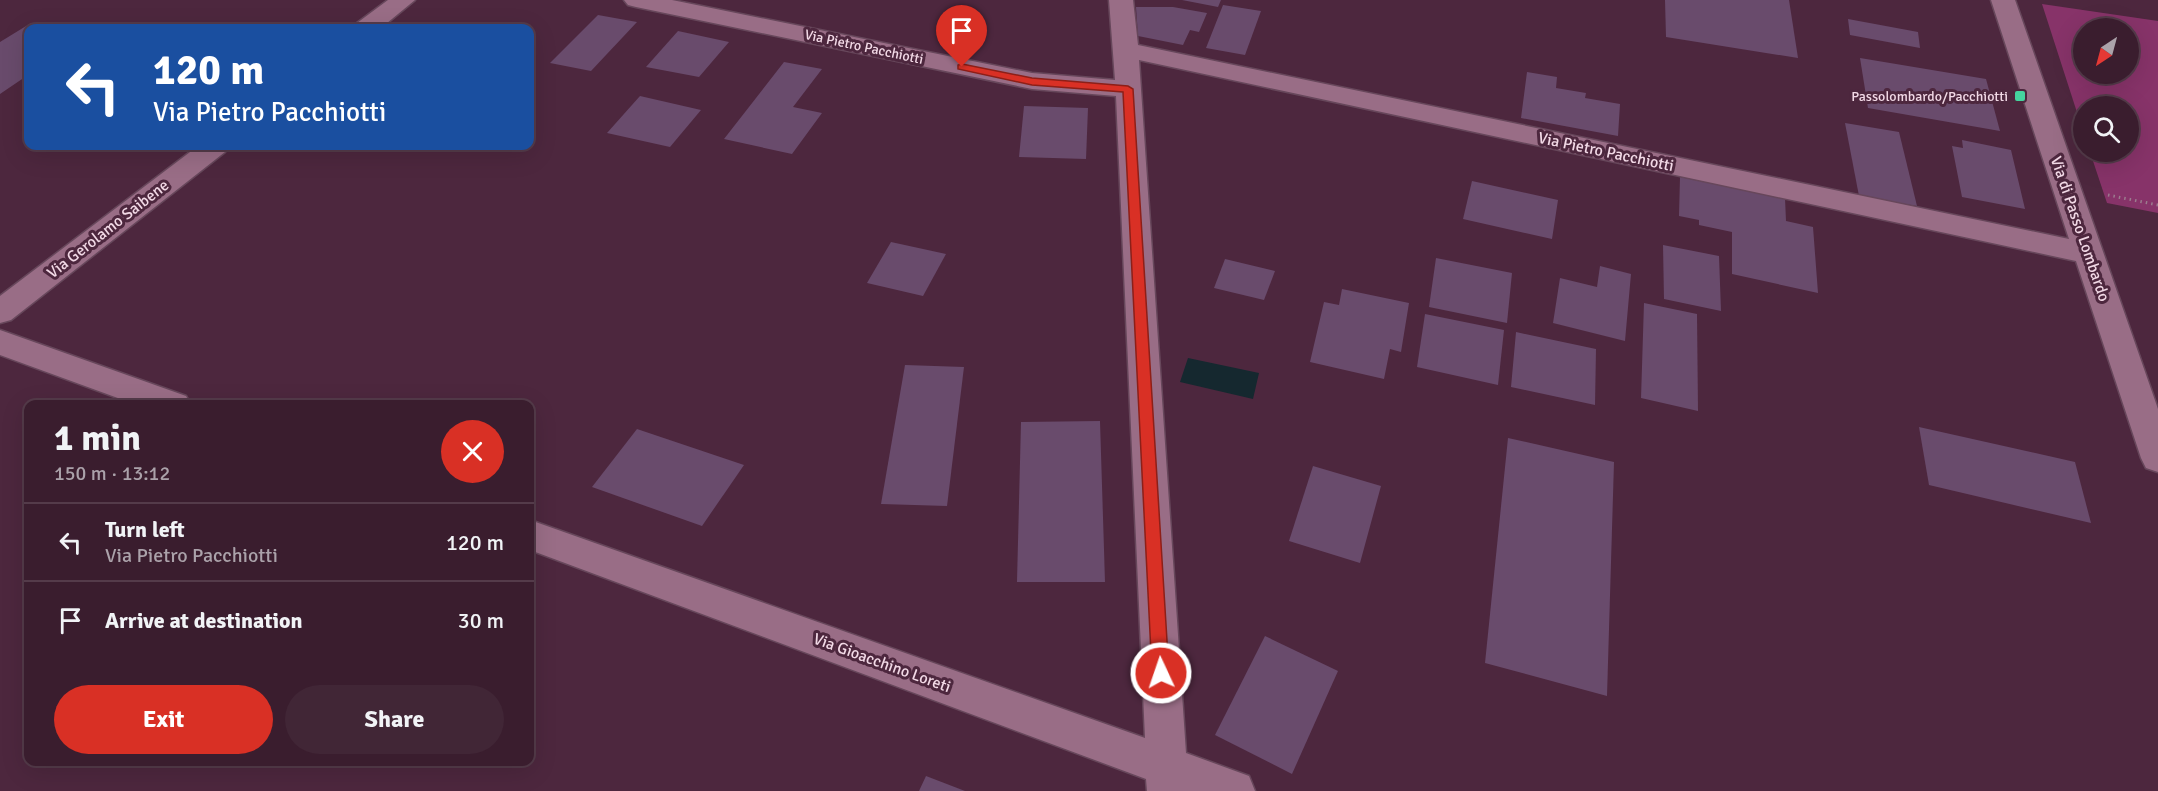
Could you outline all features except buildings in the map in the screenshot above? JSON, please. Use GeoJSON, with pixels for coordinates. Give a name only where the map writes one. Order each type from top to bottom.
{"type":"FeatureCollection","features":[{"type":"Feature","properties":{"kind":"street"},"geometry":{"type":"LineString","coordinates":[[371,24],[403,0]]}},
{"type":"Feature","properties":{"kind":"street","name":"Via Pietro Pacchiotti"},"geometry":{"type":"LineString","coordinates":[[636,0],[1032,81],[1128,89]]}},
{"type":"Feature","properties":{"kind":"street"},"geometry":{"type":"LineString","coordinates":[[1121,0],[1126,50],[1167,779]]}},
{"type":"Feature","properties":{"kind":"street","name":"Via di Passo Lombardo"},"geometry":{"type":"LineString","coordinates":[[2003,0],[2158,458]]}},
{"type":"Feature","properties":{"kind":"street","name":"Via Pietro Pacchiotti"},"geometry":{"type":"LineString","coordinates":[[1126,50],[2087,253]]}},
{"type":"Feature","properties":{"kind":"street","name":"Via Gerolamo Saibene"},"geometry":{"type":"LineString","coordinates":[[0,312],[210,150]]}},
{"type":"Feature","properties":{"kind":"street"},"geometry":{"type":"LineString","coordinates":[[0,342],[160,400]]}},
{"type":"Feature","properties":{"kind":"street","name":"Via Gioacchino Loreti"},"geometry":{"type":"LineString","coordinates":[[534,537],[1167,779],[1234,791]]}},
{"type":"Feature","properties":{"kind":"path"},"geometry":{"type":"LineString","coordinates":[[2066,187],[2158,205]]}},
{"type":"Feature","properties":{"kind":"shaded area"},"geometry":{"type":"Polygon","coordinates":[[[2042,4],[2138,18],[2073,18],[2073,84],[2139,84],[2139,18],[2158,21],[2158,213],[2107,203],[2093,162],[2139,162],[2139,96],[2073,96],[2073,100],[2042,4]]]}},
{"type":"Feature","properties":{"kind":"water"},"geometry":{"type":"Polygon","coordinates":[[[1188,358],[1259,373],[1253,399],[1180,382],[1188,358]]]}},
{"type":"Feature","properties":{"kind":"place","name":"Passolombardo/Pacchiotti"},"geometry":{"type":"Point","coordinates":[2020,96]}},
{"type":"Feature","properties":{"kind":"route"},"geometry":{"type":"LineString","coordinates":[[962,67],[1032,81],[1128,89],[1161,673]]}}]}
